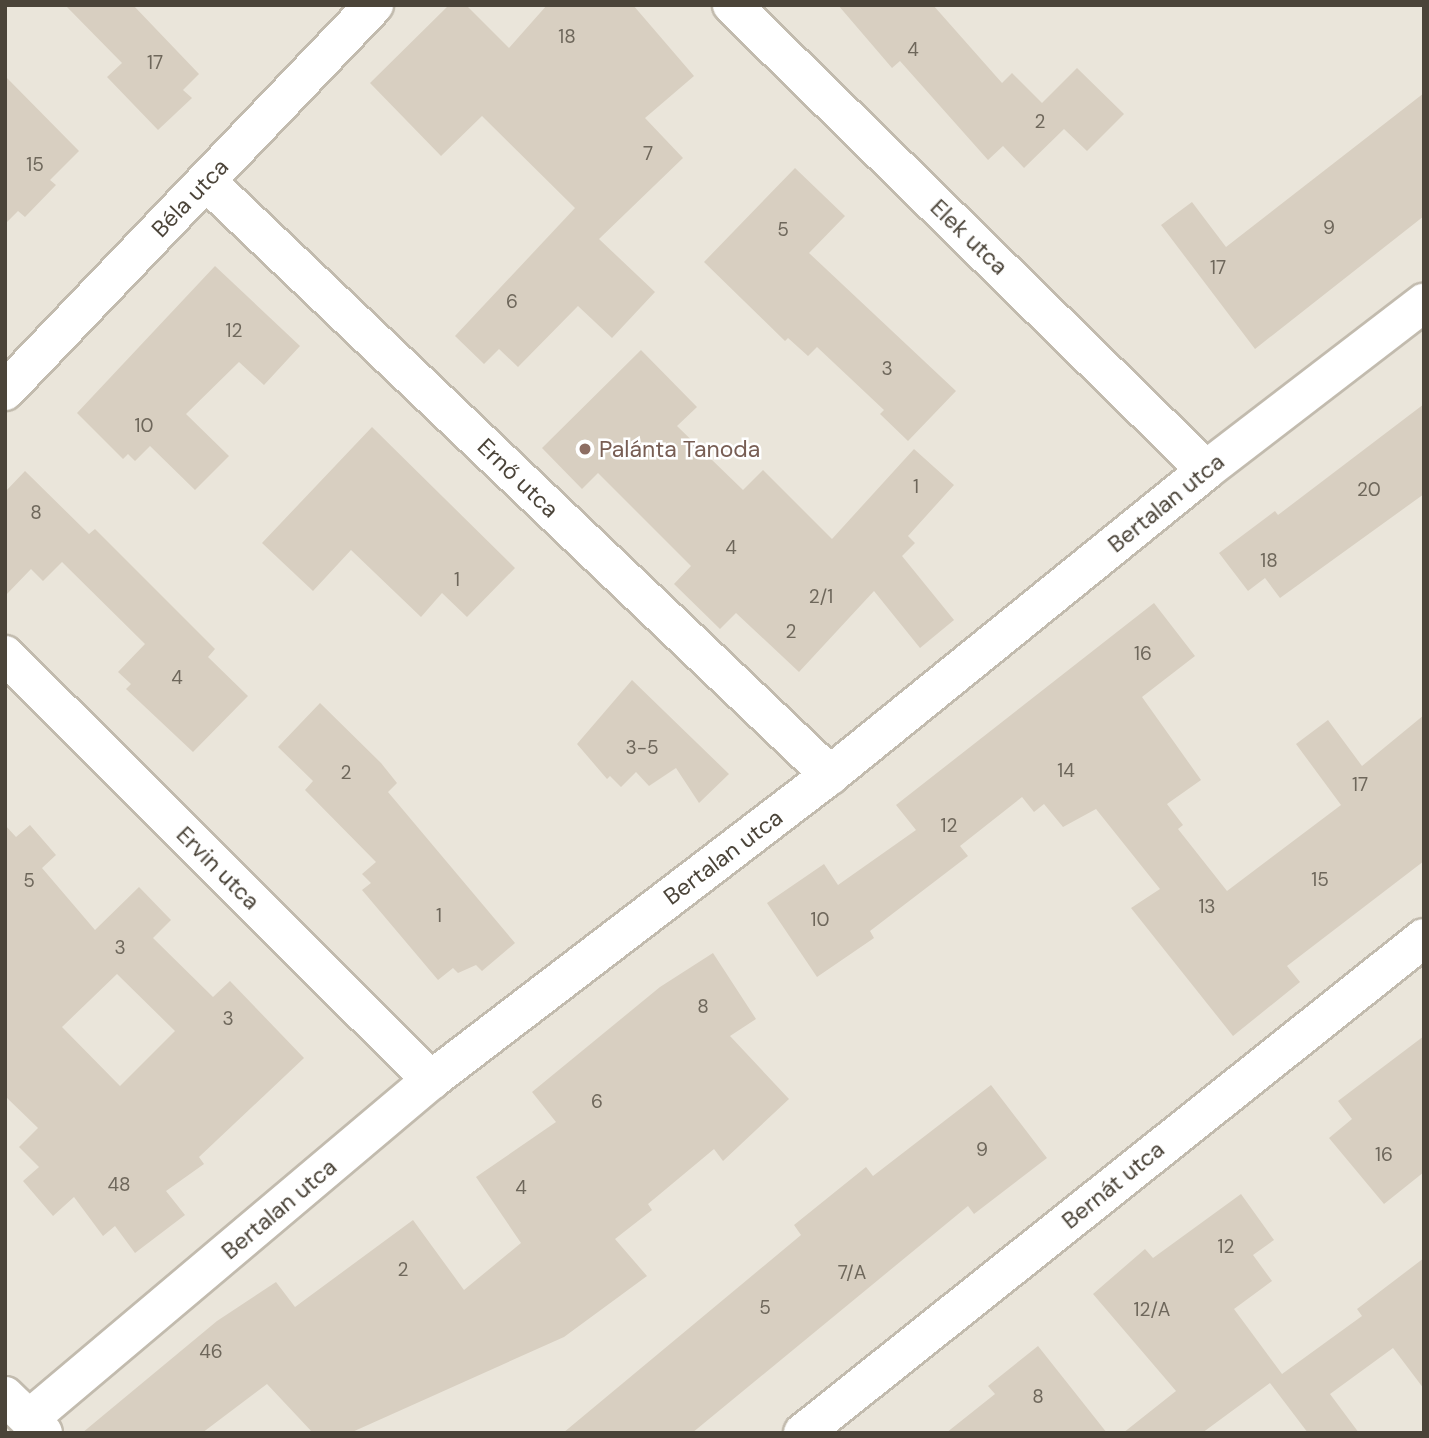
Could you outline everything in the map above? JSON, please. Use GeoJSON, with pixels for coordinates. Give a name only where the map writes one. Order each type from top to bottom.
{"type":"FeatureCollection","features":[{"type":"Feature","properties":{"kind":"street","name":"Béla utca"},"geometry":{"type":"LineString","coordinates":[[5,391],[374,5]]}},
{"type":"Feature","properties":{"kind":"street","name":"Elek utca"},"geometry":{"type":"LineString","coordinates":[[732,5],[1206,470]]}},
{"type":"Feature","properties":{"kind":"street","name":"Ernő utca"},"geometry":{"type":"LineString","coordinates":[[206,181],[830,775]]}},
{"type":"Feature","properties":{"kind":"street","name":"Bertalan utca"},"geometry":{"type":"LineString","coordinates":[[26,1416],[431,1080],[830,775],[1206,470],[1424,303]]}},
{"type":"Feature","properties":{"kind":"street","name":"Ervin utca"},"geometry":{"type":"LineString","coordinates":[[5,655],[431,1080]]}},
{"type":"Feature","properties":{"kind":"street","name":"Bernát utca"},"geometry":{"type":"LineString","coordinates":[[803,1433],[1424,938]]}},
{"type":"Feature","properties":{"kind":"shaded area"},"geometry":{"type":"Polygon","coordinates":[[[5,5],[1424,5],[1424,1433],[5,1433],[5,5]]]}},
{"type":"Feature","properties":{"kind":"building"},"geometry":{"type":"Polygon","coordinates":[[[65,5],[133,5],[199,74],[183,90],[192,98],[158,130],[107,77],[122,63],[65,5]]]}},
{"type":"Feature","properties":{"kind":"building"},"geometry":{"type":"Polygon","coordinates":[[[449,5],[466,5],[509,48],[547,5],[633,5],[694,76],[645,118],[683,158],[599,239],[655,292],[612,338],[578,306],[518,367],[499,349],[484,364],[455,336],[575,208],[482,116],[441,156],[370,83],[449,5]]]}},
{"type":"Feature","properties":{"kind":"building"},"geometry":{"type":"Polygon","coordinates":[[[838,5],[933,5],[1002,83],[1012,73],[1042,103],[1077,68],[1124,114],[1087,151],[1064,129],[1024,168],[1003,146],[988,160],[900,61],[892,68],[838,5]]]}},
{"type":"Feature","properties":{"kind":"building"},"geometry":{"type":"Polygon","coordinates":[[[5,76],[79,151],[50,180],[56,185],[25,217],[18,211],[5,224],[5,76]]]}},
{"type":"Feature","properties":{"kind":"building"},"geometry":{"type":"Polygon","coordinates":[[[1424,93],[1424,216],[1255,349],[1161,225],[1192,202],[1226,247],[1424,93]]]}},
{"type":"Feature","properties":{"kind":"building"},"geometry":{"type":"Polygon","coordinates":[[[795,168],[845,216],[809,253],[956,391],[908,441],[880,414],[884,410],[817,347],[808,356],[788,338],[785,341],[704,262],[795,168]]]}},
{"type":"Feature","properties":{"kind":"building"},"geometry":{"type":"Polygon","coordinates":[[[215,266],[300,346],[264,385],[239,362],[186,414],[229,456],[195,490],[150,446],[135,461],[128,454],[123,459],[77,413],[215,266]]]}},
{"type":"Feature","properties":{"kind":"building"},"geometry":{"type":"Polygon","coordinates":[[[641,350],[697,407],[677,426],[743,490],[763,470],[832,539],[914,449],[954,485],[908,536],[915,543],[902,556],[954,620],[920,648],[874,591],[799,672],[736,613],[720,629],[674,584],[691,566],[598,473],[582,489],[542,448],[641,350]]]}},
{"type":"Feature","properties":{"kind":"building"},"geometry":{"type":"Polygon","coordinates":[[[1424,404],[1424,494],[1280,598],[1265,578],[1248,591],[1219,553],[1275,511],[1278,515],[1424,404]]]}},
{"type":"Feature","properties":{"kind":"building"},"geometry":{"type":"Polygon","coordinates":[[[372,427],[515,568],[467,617],[442,593],[421,617],[351,550],[313,591],[262,543],[372,427]]]}},
{"type":"Feature","properties":{"kind":"building"},"geometry":{"type":"Polygon","coordinates":[[[25,471],[89,534],[95,529],[215,649],[208,657],[248,696],[193,752],[126,689],[131,684],[118,672],[145,644],[62,562],[43,581],[31,569],[5,596],[5,492],[25,471]]]}},
{"type":"Feature","properties":{"kind":"building"},"geometry":{"type":"Polygon","coordinates":[[[1154,603],[1195,656],[1142,697],[1201,780],[1167,804],[1183,825],[1178,829],[1227,891],[1341,805],[1296,744],[1328,720],[1362,766],[1424,715],[1424,861],[1287,966],[1300,982],[1233,1036],[1131,908],[1160,889],[1096,809],[1063,827],[1044,804],[1034,812],[1022,797],[960,846],[968,856],[870,931],[874,938],[817,977],[767,903],[824,864],[838,885],[916,830],[896,805],[1154,603]]]}},
{"type":"Feature","properties":{"kind":"building"},"geometry":{"type":"Polygon","coordinates":[[[632,680],[729,774],[699,803],[676,768],[649,786],[636,772],[621,787],[610,776],[607,779],[577,744],[632,680]]]}},
{"type":"Feature","properties":{"kind":"building"},"geometry":{"type":"Polygon","coordinates":[[[320,703],[381,763],[397,783],[388,792],[515,943],[482,971],[476,965],[458,973],[453,968],[438,980],[362,890],[371,883],[362,874],[376,862],[305,790],[313,781],[278,747],[320,703]]]}},
{"type":"Feature","properties":{"kind":"building"},"geometry":{"type":"Polygon","coordinates":[[[5,825],[16,837],[30,825],[56,855],[42,868],[95,930],[139,887],[171,920],[153,938],[213,997],[230,981],[304,1058],[199,1157],[204,1164],[166,1191],[185,1215],[135,1253],[115,1226],[103,1236],[74,1197],[53,1216],[23,1181],[39,1167],[19,1147],[38,1128],[5,1096],[5,825]],[[117,974],[62,1027],[120,1086],[175,1031],[117,974]]]}},
{"type":"Feature","properties":{"kind":"building"},"geometry":{"type":"Polygon","coordinates":[[[713,953],[756,1019],[730,1036],[789,1099],[723,1161],[714,1149],[648,1204],[652,1210],[615,1239],[647,1276],[564,1337],[350,1433],[313,1433],[267,1384],[202,1433],[82,1433],[217,1321],[276,1282],[295,1307],[413,1220],[464,1290],[521,1243],[476,1177],[556,1122],[532,1092],[660,987],[713,953]]]}},
{"type":"Feature","properties":{"kind":"building"},"geometry":{"type":"Polygon","coordinates":[[[1424,1036],[1424,1172],[1384,1204],[1329,1138],[1352,1119],[1338,1101],[1424,1036]]]}},
{"type":"Feature","properties":{"kind":"building"},"geometry":{"type":"Polygon","coordinates":[[[991,1085],[1047,1158],[974,1214],[968,1206],[692,1433],[563,1433],[801,1235],[794,1225],[866,1167],[873,1176],[991,1085]]]}},
{"type":"Feature","properties":{"kind":"building"},"geometry":{"type":"Polygon","coordinates":[[[1241,1194],[1274,1240],[1253,1255],[1272,1281],[1234,1309],[1282,1374],[1362,1316],[1357,1309],[1424,1258],[1424,1389],[1393,1348],[1330,1394],[1359,1433],[1308,1433],[1270,1383],[1202,1433],[1123,1433],[1176,1391],[1093,1294],[1145,1249],[1153,1258],[1241,1194]]]}},
{"type":"Feature","properties":{"kind":"building"},"geometry":{"type":"Polygon","coordinates":[[[1038,1346],[1107,1433],[946,1433],[995,1394],[988,1386],[1038,1346]]]}},
{"type":"Feature","properties":{"kind":"place","name":"Palánta Tanoda"},"geometry":{"type":"Point","coordinates":[585,449]}}]}
